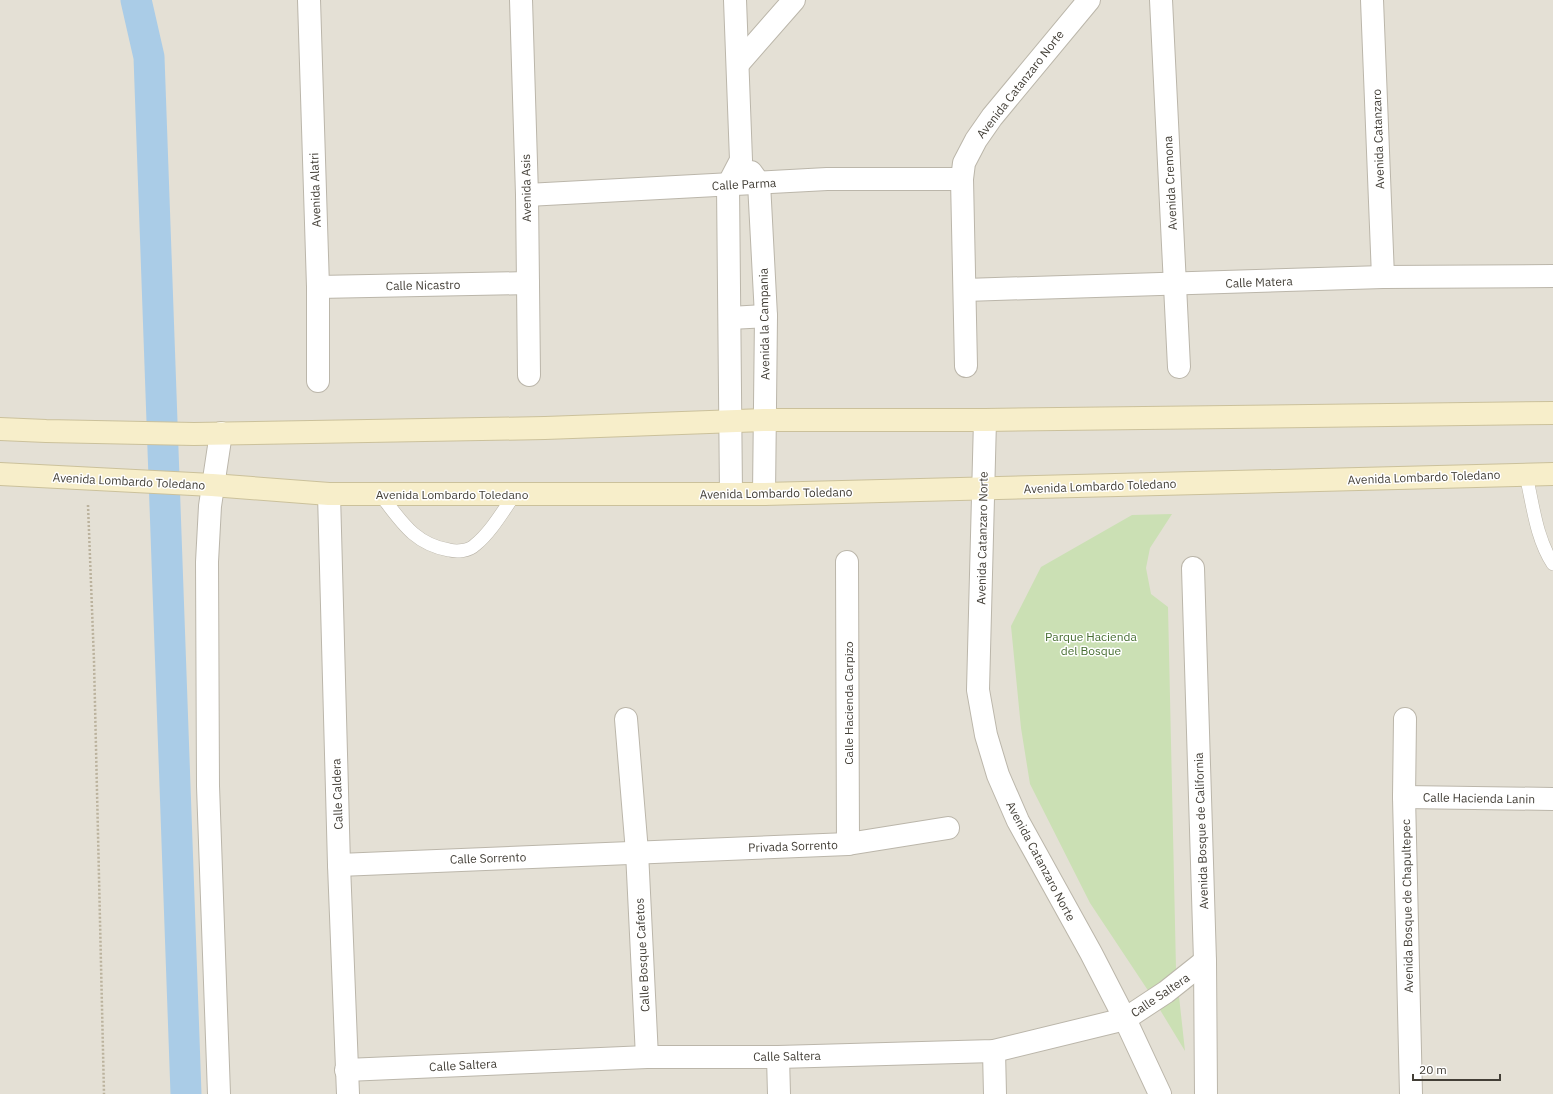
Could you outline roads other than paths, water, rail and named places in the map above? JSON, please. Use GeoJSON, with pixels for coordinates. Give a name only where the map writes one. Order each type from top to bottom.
{"type":"FeatureCollection","features":[{"type":"Feature","properties":{"kind":"main road"},"geometry":{"type":"LineString","coordinates":[[0,429],[194,434],[545,428],[765,420],[985,420],[1553,413]]}},
{"type":"Feature","properties":{"kind":"main road","name":"Avenida Lombardo Toledano"},"geometry":{"type":"LineString","coordinates":[[0,474],[202,485],[329,494],[764,494],[1553,474]]}},
{"type":"Feature","properties":{"kind":"street","name":"Avenida Alatri"},"geometry":{"type":"LineString","coordinates":[[309,0],[318,287],[318,381]]}},
{"type":"Feature","properties":{"kind":"street","name":"Avenida Asis"},"geometry":{"type":"LineString","coordinates":[[521,0],[527,194],[529,375]]}},
{"type":"Feature","properties":{"kind":"street"},"geometry":{"type":"LineString","coordinates":[[731,494],[728,185],[741,160],[735,0]]}},
{"type":"Feature","properties":{"kind":"street"},"geometry":{"type":"LineString","coordinates":[[738,64],[794,0]]}},
{"type":"Feature","properties":{"kind":"street","name":"Avenida Catanzaro Norte"},"geometry":{"type":"LineString","coordinates":[[966,366],[962,179],[964,163],[976,140],[992,117],[1089,0]]}},
{"type":"Feature","properties":{"kind":"street","name":"Avenida Cremona"},"geometry":{"type":"LineString","coordinates":[[1161,0],[1179,367]]}},
{"type":"Feature","properties":{"kind":"street","name":"Avenida Catanzaro"},"geometry":{"type":"LineString","coordinates":[[1372,0],[1382,277]]}},
{"type":"Feature","properties":{"kind":"street"},"geometry":{"type":"LineString","coordinates":[[741,160],[759,183]]}},
{"type":"Feature","properties":{"kind":"street","name":"Calle Parma"},"geometry":{"type":"LineString","coordinates":[[527,194],[827,179],[962,179]]}},
{"type":"Feature","properties":{"kind":"street","name":"Avenida la Campania"},"geometry":{"type":"LineString","coordinates":[[759,183],[766,316],[764,494]]}},
{"type":"Feature","properties":{"kind":"street","name":"Calle Matera"},"geometry":{"type":"LineString","coordinates":[[965,290],[1382,277],[1553,276]]}},
{"type":"Feature","properties":{"kind":"street","name":"Calle Nicastro"},"geometry":{"type":"LineString","coordinates":[[318,287],[528,283]]}},
{"type":"Feature","properties":{"kind":"street"},"geometry":{"type":"LineString","coordinates":[[730,318],[766,316]]}},
{"type":"Feature","properties":{"kind":"street","name":"Avenida Catanzaro Norte"},"geometry":{"type":"LineString","coordinates":[[985,420],[978,690],[986,735],[998,775],[1018,821],[1125,1018],[1160,1094]]}},
{"type":"Feature","properties":{"kind":"street"},"geometry":{"type":"LineString","coordinates":[[219,1094],[208,786],[207,562],[202,485],[221,433]]}},
{"type":"Feature","properties":{"kind":"street","name":"Calle Caldera"},"geometry":{"type":"LineString","coordinates":[[329,494],[339,865],[348,1094]]}},
{"type":"Feature","properties":{"kind":"street","name":"Calle Hacienda Carpizo"},"geometry":{"type":"LineString","coordinates":[[848,562],[848,844]]}},
{"type":"Feature","properties":{"kind":"street","name":"Avenida Bosque de California"},"geometry":{"type":"LineString","coordinates":[[1193,568],[1205,961],[1206,1094]]}},
{"type":"Feature","properties":{"kind":"street","name":"Calle Bosque Cafetos"},"geometry":{"type":"LineString","coordinates":[[626,719],[637,852],[647,1057]]}},
{"type":"Feature","properties":{"kind":"street","name":"Avenida Bosque de Chapultepec"},"geometry":{"type":"LineString","coordinates":[[1405,719],[1404,797],[1411,1094]]}},
{"type":"Feature","properties":{"kind":"street","name":"Calle Hacienda Lanin"},"geometry":{"type":"LineString","coordinates":[[1404,797],[1553,799]]}},
{"type":"Feature","properties":{"kind":"street","name":"Privada Sorrento"},"geometry":{"type":"LineString","coordinates":[[637,852],[848,844],[948,828]]}},
{"type":"Feature","properties":{"kind":"street","name":"Calle Sorrento"},"geometry":{"type":"LineString","coordinates":[[339,865],[637,852]]}},
{"type":"Feature","properties":{"kind":"street","name":"Calle Saltera"},"geometry":{"type":"LineString","coordinates":[[346,1070],[647,1057],[778,1057],[994,1051],[1125,1018],[1166,992],[1205,961]]}},
{"type":"Feature","properties":{"kind":"street"},"geometry":{"type":"LineString","coordinates":[[994,1051],[995,1094]]}},
{"type":"Feature","properties":{"kind":"street"},"geometry":{"type":"LineString","coordinates":[[778,1057],[779,1094]]}},
{"type":"Feature","properties":{"kind":"lane"},"geometry":{"type":"LineString","coordinates":[[1526,475],[1537,526],[1545,551],[1553,564]]}},
{"type":"Feature","properties":{"kind":"lane"},"geometry":{"type":"LineString","coordinates":[[380,494],[404,524],[419,539],[434,548],[456,552],[474,547],[490,529],[515,494]]}},
{"type":"Feature","properties":{"kind":"waterway"},"geometry":{"type":"LineString","coordinates":[[136,0],[149,57],[186,1094]]}},
{"type":"Feature","properties":{"kind":"park label","name":"Parque Hacienda del Bosque"},"geometry":{"type":"Point","coordinates":[1091,643]}}]}
